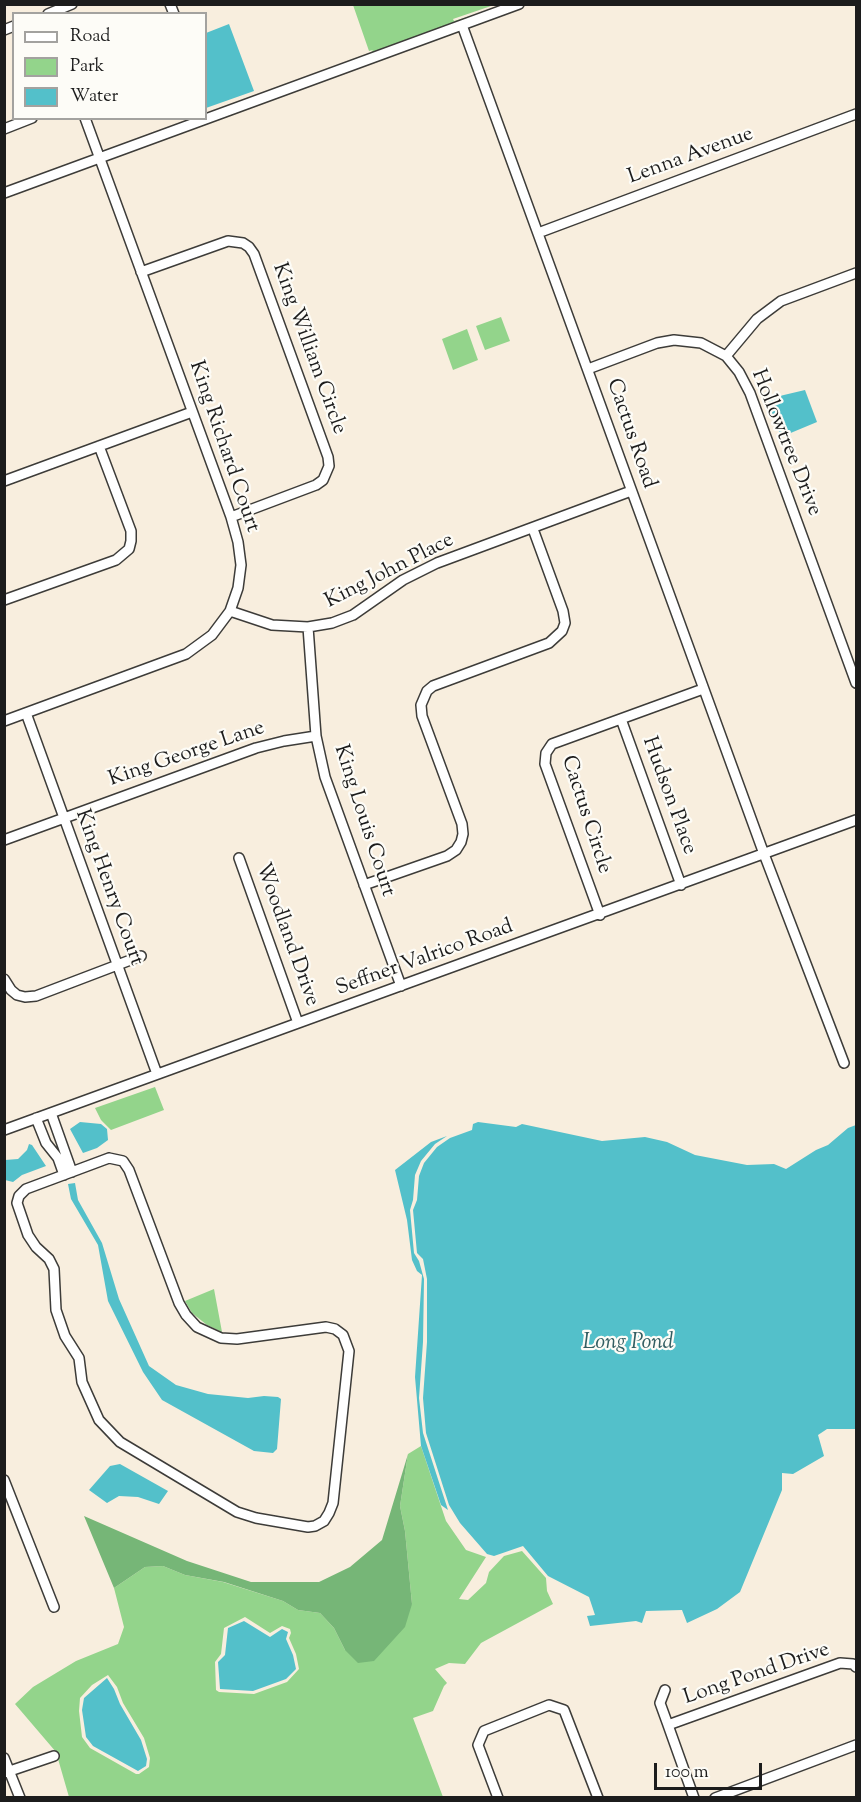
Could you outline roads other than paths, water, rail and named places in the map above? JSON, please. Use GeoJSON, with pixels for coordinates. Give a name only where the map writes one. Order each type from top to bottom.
{"type":"FeatureCollection","features":[{"type":"Feature","properties":{"kind":"street"},"geometry":{"type":"LineString","coordinates":[[53,12],[72,4]]}},
{"type":"Feature","properties":{"kind":"street"},"geometry":{"type":"LineString","coordinates":[[207,119],[519,4]]}},
{"type":"Feature","properties":{"kind":"street","name":"Cactus Road"},"geometry":{"type":"LineString","coordinates":[[462,26],[703,689],[844,1063]]}},
{"type":"Feature","properties":{"kind":"street","name":"Lenna Avenue"},"geometry":{"type":"LineString","coordinates":[[538,233],[856,114]]}},
{"type":"Feature","properties":{"kind":"street"},"geometry":{"type":"LineString","coordinates":[[4,129],[27,120]]}},
{"type":"Feature","properties":{"kind":"street","name":"King Richard Court"},"geometry":{"type":"LineString","coordinates":[[4,721],[186,654],[212,635],[230,611],[238,588],[241,565],[231,517],[86,120]]}},
{"type":"Feature","properties":{"kind":"street"},"geometry":{"type":"LineString","coordinates":[[4,193],[205,120]]}},
{"type":"Feature","properties":{"kind":"street","name":"King William Circle"},"geometry":{"type":"LineString","coordinates":[[141,272],[228,241],[243,243],[254,254],[328,457],[329,466],[323,480],[316,484],[231,517]]}},
{"type":"Feature","properties":{"kind":"street"},"geometry":{"type":"LineString","coordinates":[[726,356],[757,319],[781,301],[856,273]]}},
{"type":"Feature","properties":{"kind":"street","name":"Hollowtree Drive"},"geometry":{"type":"LineString","coordinates":[[588,369],[657,343],[674,340],[701,343],[726,356],[739,372],[750,393],[856,683]]}},
{"type":"Feature","properties":{"kind":"street"},"geometry":{"type":"LineString","coordinates":[[4,481],[192,412]]}},
{"type":"Feature","properties":{"kind":"street"},"geometry":{"type":"LineString","coordinates":[[4,600],[116,560],[129,549],[131,531],[99,446]]}},
{"type":"Feature","properties":{"kind":"street","name":"King John Place"},"geometry":{"type":"LineString","coordinates":[[230,611],[273,625],[308,627],[332,623],[353,615],[403,580],[437,563],[631,491]]}},
{"type":"Feature","properties":{"kind":"street"},"geometry":{"type":"LineString","coordinates":[[364,885],[447,856],[456,850],[461,842],[462,824],[422,716],[421,705],[427,691],[433,686],[549,643],[562,631],[565,622],[563,611],[533,529]]}},
{"type":"Feature","properties":{"kind":"street","name":"King Louis Court"},"geometry":{"type":"LineString","coordinates":[[308,627],[316,736],[325,777],[401,986]]}},
{"type":"Feature","properties":{"kind":"street","name":"Cactus Circle"},"geometry":{"type":"LineString","coordinates":[[600,915],[544,759],[552,744],[703,689]]}},
{"type":"Feature","properties":{"kind":"street","name":"King Henry Court"},"geometry":{"type":"LineString","coordinates":[[26,713],[157,1074]]}},
{"type":"Feature","properties":{"kind":"street","name":"Hudson Place"},"geometry":{"type":"LineString","coordinates":[[621,719],[681,885]]}},
{"type":"Feature","properties":{"kind":"street","name":"King George Lane"},"geometry":{"type":"LineString","coordinates":[[4,840],[256,748],[316,736]]}},
{"type":"Feature","properties":{"kind":"street","name":"Seffner Valrico Road"},"geometry":{"type":"LineString","coordinates":[[4,1130],[856,820]]}},
{"type":"Feature","properties":{"kind":"street","name":"Woodland Drive"},"geometry":{"type":"LineString","coordinates":[[239,858],[298,1023]]}},
{"type":"Feature","properties":{"kind":"street"},"geometry":{"type":"LineString","coordinates":[[4,979],[17,995],[36,996],[141,956]]}},
{"type":"Feature","properties":{"kind":"street"},"geometry":{"type":"LineString","coordinates":[[51,1113],[61,1141],[68,1173]]}},
{"type":"Feature","properties":{"kind":"street"},"geometry":{"type":"LineString","coordinates":[[36,1118],[48,1146],[68,1173]]}},
{"type":"Feature","properties":{"kind":"street"},"geometry":{"type":"LineString","coordinates":[[48,1146],[61,1141]]}},
{"type":"Feature","properties":{"kind":"street"},"geometry":{"type":"LineString","coordinates":[[109,1158],[123,1161],[129,1170],[179,1303],[197,1327],[221,1338],[237,1339],[326,1327],[335,1329],[343,1335],[349,1352],[348,1363],[333,1503],[324,1521],[308,1527],[256,1518],[237,1512],[120,1442],[99,1420],[82,1382],[79,1358],[65,1336],[56,1310],[54,1269],[49,1259],[28,1235],[18,1211],[19,1196],[27,1189],[68,1173],[109,1158]]}},
{"type":"Feature","properties":{"kind":"street"},"geometry":{"type":"LineString","coordinates":[[4,1480],[54,1607]]}},
{"type":"Feature","properties":{"kind":"street","name":"Long Pond Drive"},"geometry":{"type":"LineString","coordinates":[[668,1725],[840,1663],[853,1664],[856,1667]]}},
{"type":"Feature","properties":{"kind":"street","name":"Long Pond Drive"},"geometry":{"type":"LineString","coordinates":[[665,1690],[660,1703],[694,1797]]}},
{"type":"Feature","properties":{"kind":"street"},"geometry":{"type":"LineString","coordinates":[[498,1797],[478,1745],[484,1731],[549,1705],[564,1710],[598,1797]]}},
{"type":"Feature","properties":{"kind":"street"},"geometry":{"type":"LineString","coordinates":[[715,1797],[856,1745]]}},
{"type":"Feature","properties":{"kind":"street"},"geometry":{"type":"LineString","coordinates":[[7,1772],[54,1756]]}},
{"type":"Feature","properties":{"kind":"street"},"geometry":{"type":"LineString","coordinates":[[4,1758],[7,1772],[20,1797]]}},
{"type":"Feature","properties":{"kind":"water"},"geometry":{"type":"Polygon","coordinates":[[[229,24],[254,91],[207,108],[207,33],[229,24]]]}},
{"type":"Feature","properties":{"kind":"water"},"geometry":{"type":"Polygon","coordinates":[[[805,390],[817,422],[781,437],[767,399],[805,390]]]}},
{"type":"Feature","properties":{"kind":"water"},"geometry":{"type":"Polygon","coordinates":[[[80,1122],[101,1124],[107,1129],[108,1140],[97,1148],[83,1153],[70,1129],[80,1122]]]}},
{"type":"Feature","properties":{"kind":"water","name":"Long Pond"},"geometry":{"type":"Polygon","coordinates":[[[478,1122],[516,1127],[522,1124],[602,1141],[645,1137],[667,1142],[695,1155],[747,1165],[774,1164],[786,1169],[828,1145],[848,1128],[856,1125],[856,1429],[827,1429],[818,1435],[824,1456],[793,1474],[782,1473],[782,1490],[740,1592],[717,1609],[687,1623],[682,1610],[646,1611],[642,1623],[636,1621],[590,1626],[587,1616],[595,1615],[589,1597],[548,1576],[523,1546],[494,1556],[487,1554],[460,1523],[449,1505],[426,1433],[423,1398],[427,1342],[427,1279],[423,1259],[417,1253],[413,1210],[417,1200],[419,1176],[424,1163],[437,1147],[450,1138],[472,1130],[473,1124],[478,1122]]]}},
{"type":"Feature","properties":{"kind":"water"},"geometry":{"type":"Polygon","coordinates":[[[447,1136],[435,1144],[421,1161],[415,1175],[410,1210],[414,1253],[424,1279],[419,1398],[423,1433],[448,1510],[441,1505],[421,1446],[415,1377],[422,1275],[417,1271],[412,1260],[407,1220],[395,1170],[431,1142],[447,1136]]]}},
{"type":"Feature","properties":{"kind":"water"},"geometry":{"type":"Polygon","coordinates":[[[29,1144],[46,1166],[22,1175],[13,1182],[5,1180],[5,1160],[18,1159],[27,1150],[29,1144]]]}},
{"type":"Feature","properties":{"kind":"water"},"geometry":{"type":"Polygon","coordinates":[[[75,1183],[78,1200],[102,1243],[119,1299],[149,1366],[176,1385],[208,1394],[248,1398],[264,1396],[281,1399],[277,1449],[273,1453],[254,1451],[162,1400],[143,1372],[108,1301],[98,1245],[71,1199],[68,1184],[75,1183]]]}},
{"type":"Feature","properties":{"kind":"water"},"geometry":{"type":"Polygon","coordinates":[[[120,1464],[168,1491],[159,1504],[138,1497],[119,1496],[107,1503],[89,1490],[110,1466],[120,1464]]]}},
{"type":"Feature","properties":{"kind":"water"},"geometry":{"type":"Polygon","coordinates":[[[244,1621],[270,1637],[282,1629],[288,1632],[286,1639],[296,1669],[286,1679],[253,1691],[220,1689],[218,1662],[225,1655],[228,1628],[244,1621]]]}},
{"type":"Feature","properties":{"kind":"water"},"geometry":{"type":"Polygon","coordinates":[[[107,1678],[141,1740],[147,1759],[146,1766],[138,1771],[93,1746],[86,1737],[82,1710],[84,1698],[107,1678]]]}}]}
